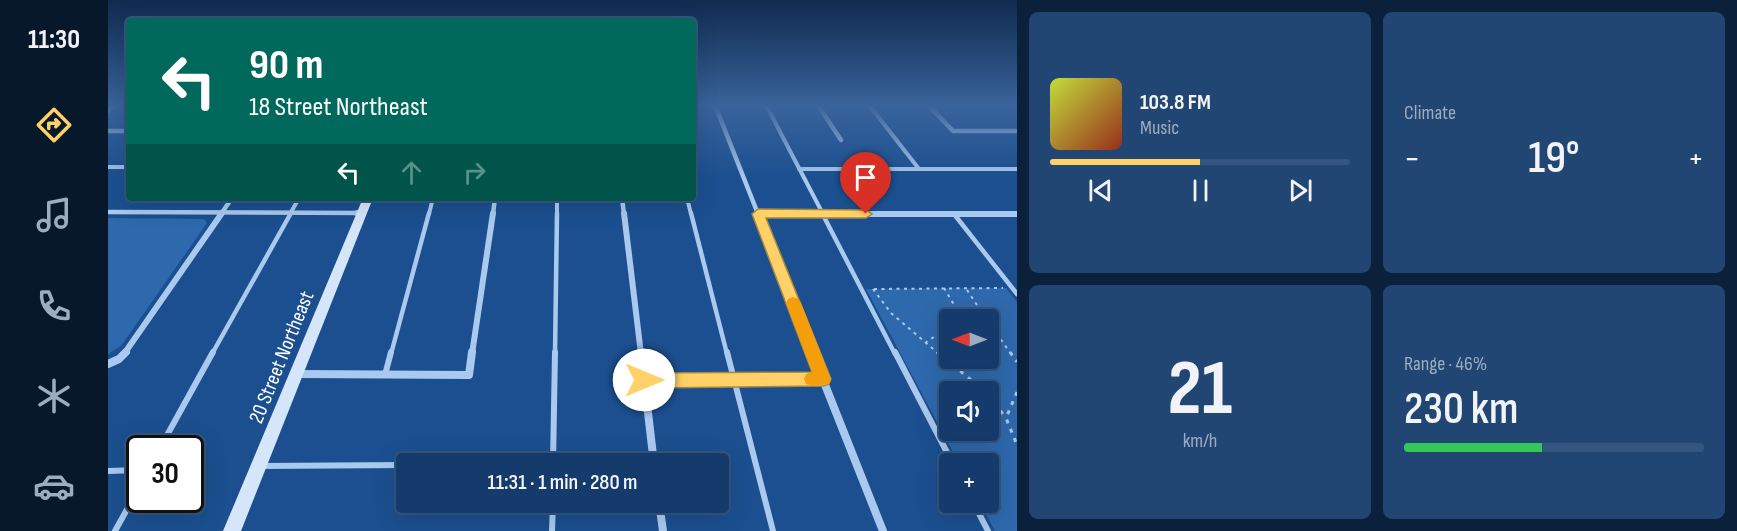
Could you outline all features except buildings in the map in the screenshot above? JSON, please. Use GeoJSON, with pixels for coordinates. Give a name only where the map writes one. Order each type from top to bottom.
{"type":"FeatureCollection","features":[{"type":"Feature","properties":{"kind":"street"},"geometry":{"type":"LineString","coordinates":[[726,130],[883,531]]}},
{"type":"Feature","properties":{"kind":"street"},"geometry":{"type":"LineString","coordinates":[[834,130],[841,140]]}},
{"type":"Feature","properties":{"kind":"street"},"geometry":{"type":"LineString","coordinates":[[952,130],[1017,131]]}},
{"type":"Feature","properties":{"kind":"street"},"geometry":{"type":"LineString","coordinates":[[108,131],[126,131]]}},
{"type":"Feature","properties":{"kind":"street"},"geometry":{"type":"LineString","coordinates":[[108,364],[119,359],[128,350],[230,201]]}},
{"type":"Feature","properties":{"kind":"street","name":"20 Street Northeast"},"geometry":{"type":"LineString","coordinates":[[232,531],[367,201]]}},
{"type":"Feature","properties":{"kind":"street"},"geometry":{"type":"LineString","coordinates":[[296,375],[469,375],[495,201]]}},
{"type":"Feature","properties":{"kind":"street"},"geometry":{"type":"LineString","coordinates":[[622,201],[653,453]]}},
{"type":"Feature","properties":{"kind":"street"},"geometry":{"type":"LineString","coordinates":[[108,212],[362,213]]}},
{"type":"Feature","properties":{"kind":"street"},"geometry":{"type":"LineString","coordinates":[[758,214],[1017,214]]}},
{"type":"Feature","properties":{"kind":"street"},"geometry":{"type":"LineString","coordinates":[[644,380],[823,379]]}},
{"type":"Feature","properties":{"kind":"street"},"geometry":{"type":"LineString","coordinates":[[661,513],[663,531]]}},
{"type":"Feature","properties":{"kind":"lane"},"geometry":{"type":"LineString","coordinates":[[779,130],[947,453]]}},
{"type":"Feature","properties":{"kind":"lane"},"geometry":{"type":"LineString","coordinates":[[888,130],[919,169]]}},
{"type":"Feature","properties":{"kind":"lane"},"geometry":{"type":"LineString","coordinates":[[108,167],[126,167]]}},
{"type":"Feature","properties":{"kind":"lane"},"geometry":{"type":"LineString","coordinates":[[799,169],[1017,169]]}},
{"type":"Feature","properties":{"kind":"lane"},"geometry":{"type":"LineString","coordinates":[[167,435],[297,201]]}},
{"type":"Feature","properties":{"kind":"lane"},"geometry":{"type":"LineString","coordinates":[[385,375],[432,201]]}},
{"type":"Feature","properties":{"kind":"lane"},"geometry":{"type":"LineString","coordinates":[[553,453],[557,201]]}},
{"type":"Feature","properties":{"kind":"lane"},"geometry":{"type":"LineString","coordinates":[[688,201],[773,531]]}},
{"type":"Feature","properties":{"kind":"lane"},"geometry":{"type":"LineString","coordinates":[[954,214],[1017,294]]}},
{"type":"Feature","properties":{"kind":"lane"},"geometry":{"type":"LineString","coordinates":[[259,466],[396,465]]}},
{"type":"Feature","properties":{"kind":"lane"},"geometry":{"type":"LineString","coordinates":[[108,471],[126,470]]}},
{"type":"Feature","properties":{"kind":"lane"},"geometry":{"type":"LineString","coordinates":[[115,531],[126,511]]}},
{"type":"Feature","properties":{"kind":"lane"},"geometry":{"type":"LineString","coordinates":[[552,531],[553,513]]}},
{"type":"Feature","properties":{"kind":"lane"},"geometry":{"type":"LineString","coordinates":[[979,513],[988,531]]}},
{"type":"Feature","properties":{"kind":"path"},"geometry":{"type":"LineString","coordinates":[[944,288],[956,309]]}},
{"type":"Feature","properties":{"kind":"path"},"geometry":{"type":"LineString","coordinates":[[966,288],[980,309]]}},
{"type":"Feature","properties":{"kind":"path"},"geometry":{"type":"LineString","coordinates":[[866,289],[1006,288]]}},
{"type":"Feature","properties":{"kind":"path"},"geometry":{"type":"LineString","coordinates":[[873,289],[891,313],[972,381]]}},
{"type":"Feature","properties":{"kind":"path"},"geometry":{"type":"LineString","coordinates":[[925,343],[939,333]]}},
{"type":"Feature","properties":{"kind":"path"},"geometry":{"type":"LineString","coordinates":[[999,336],[1017,362]]}},
{"type":"Feature","properties":{"kind":"path"},"geometry":{"type":"LineString","coordinates":[[1006,418],[1017,392]]}},
{"type":"Feature","properties":{"kind":"path"},"geometry":{"type":"LineString","coordinates":[[999,409],[1006,418],[1017,445]]}},
{"type":"Feature","properties":{"kind":"shaded area"},"geometry":{"type":"Polygon","coordinates":[[[108,218],[204,219],[207,223],[121,346],[108,354],[108,218]]]}},
{"type":"Feature","properties":{"kind":"shaded area"},"geometry":{"type":"Polygon","coordinates":[[[1006,288],[1017,302],[1017,531],[995,531],[985,513],[999,513],[999,453],[954,453],[947,441],[999,441],[999,381],[939,381],[939,426],[866,289],[1006,288]]]}},
{"type":"Feature","properties":{"kind":"slow traffic"},"geometry":{"type":"LineString","coordinates":[[793,303],[823,379],[812,379]]}},
{"type":"Feature","properties":{"kind":"route"},"geometry":{"type":"LineString","coordinates":[[644,380],[823,379],[758,214],[866,214]]}}]}
